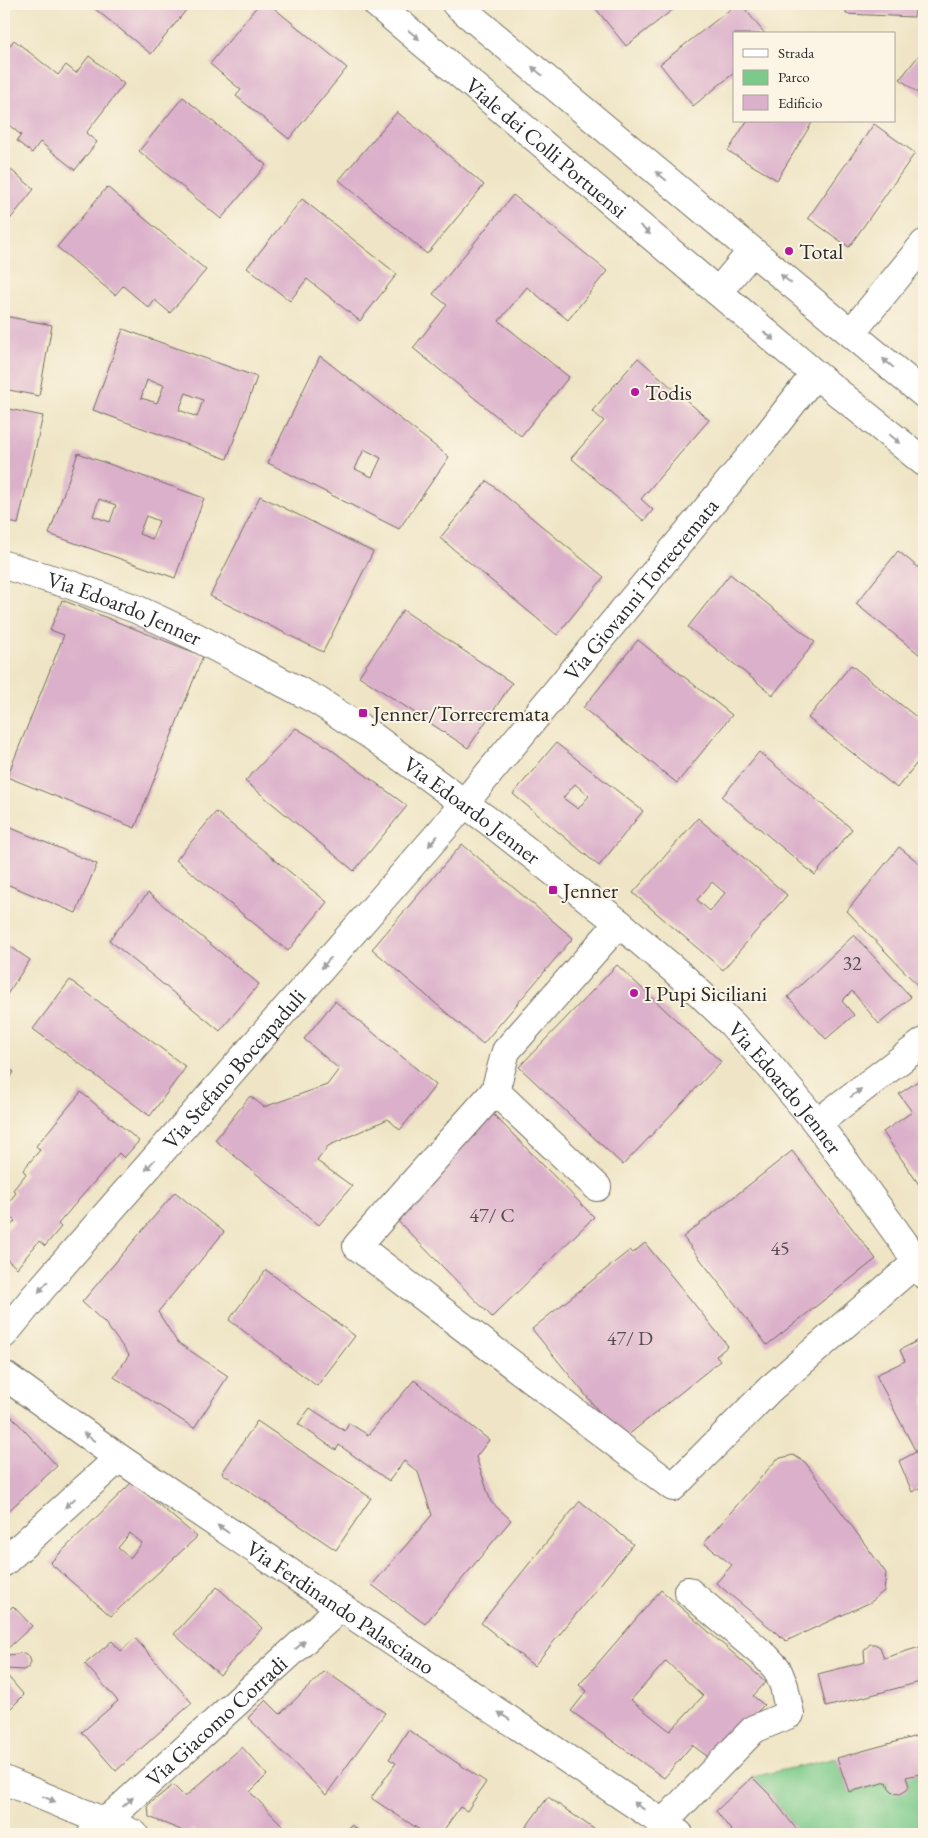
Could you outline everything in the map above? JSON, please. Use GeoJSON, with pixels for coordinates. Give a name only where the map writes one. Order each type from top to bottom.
{"type":"FeatureCollection","features":[{"type":"Feature","properties":{"kind":"street","name":"Viale dei Colli Portuensi"},"geometry":{"type":"LineString","coordinates":[[377,4],[815,374],[924,462]]}},
{"type":"Feature","properties":{"kind":"street"},"geometry":{"type":"LineString","coordinates":[[456,4],[924,394]]}},
{"type":"Feature","properties":{"kind":"street"},"geometry":{"type":"LineString","coordinates":[[851,333],[924,244]]}},
{"type":"Feature","properties":{"kind":"street"},"geometry":{"type":"LineString","coordinates":[[718,292],[752,251]]}},
{"type":"Feature","properties":{"kind":"street","name":"Via Giovanni Torrecremata"},"geometry":{"type":"LineString","coordinates":[[463,803],[763,441],[815,374]]}},
{"type":"Feature","properties":{"kind":"street","name":"Via Edoardo Jenner"},"geometry":{"type":"LineString","coordinates":[[4,565],[71,585],[136,609],[196,637],[341,714],[463,803],[619,923],[685,979],[732,1024],[817,1123],[920,1268]]}},
{"type":"Feature","properties":{"kind":"street","name":"Via Stefano Boccapaduli"},"geometry":{"type":"LineString","coordinates":[[4,1334],[443,829],[463,803]]}},
{"type":"Feature","properties":{"kind":"street"},"geometry":{"type":"LineString","coordinates":[[619,923],[506,1051],[495,1091],[357,1246],[673,1487],[770,1389],[920,1268]]}},
{"type":"Feature","properties":{"kind":"street"},"geometry":{"type":"LineString","coordinates":[[817,1123],[924,1042]]}},
{"type":"Feature","properties":{"kind":"street"},"geometry":{"type":"LineString","coordinates":[[495,1091],[597,1187]]}},
{"type":"Feature","properties":{"kind":"street","name":"Via Ferdinando Palasciano"},"geometry":{"type":"LineString","coordinates":[[4,1375],[119,1458],[671,1828]]}},
{"type":"Feature","properties":{"kind":"street"},"geometry":{"type":"LineString","coordinates":[[4,1562],[119,1458]]}},
{"type":"Feature","properties":{"kind":"street"},"geometry":{"type":"LineString","coordinates":[[671,1828],[754,1729],[790,1714],[784,1686],[777,1668],[766,1656],[688,1591]]}},
{"type":"Feature","properties":{"kind":"street","name":"Via Giacomo Corradi"},"geometry":{"type":"LineString","coordinates":[[98,1829],[339,1607]]}},
{"type":"Feature","properties":{"kind":"street"},"geometry":{"type":"LineString","coordinates":[[4,1780],[98,1829],[134,1834]]}},
{"type":"Feature","properties":{"kind":"green space"},"geometry":{"type":"Polygon","coordinates":[[[837,1758],[849,1792],[887,1782],[893,1792],[900,1793],[909,1786],[906,1777],[924,1773],[924,1834],[800,1834],[770,1795],[752,1777],[837,1758]]]}},
{"type":"Feature","properties":{"kind":"building"},"geometry":{"type":"Polygon","coordinates":[[[89,4],[191,4],[151,54],[89,4]]]}},
{"type":"Feature","properties":{"kind":"building"},"geometry":{"type":"Polygon","coordinates":[[[259,4],[269,4],[347,68],[289,139],[236,96],[241,90],[210,64],[259,4]]]}},
{"type":"Feature","properties":{"kind":"building"},"geometry":{"type":"Polygon","coordinates":[[[592,4],[680,4],[626,46],[592,4]]]}},
{"type":"Feature","properties":{"kind":"building"},"geometry":{"type":"Polygon","coordinates":[[[737,4],[741,4],[763,32],[733,32],[733,74],[693,106],[660,64],[737,4]]]}},
{"type":"Feature","properties":{"kind":"building"},"geometry":{"type":"Polygon","coordinates":[[[846,4],[915,4],[914,17],[846,14],[846,4]]]}},
{"type":"Feature","properties":{"kind":"building"},"geometry":{"type":"Polygon","coordinates":[[[14,40],[58,75],[66,65],[76,73],[89,56],[124,84],[86,133],[97,142],[75,170],[40,142],[32,153],[17,141],[21,135],[4,121],[4,54],[14,40]]]}},
{"type":"Feature","properties":{"kind":"building"},"geometry":{"type":"Polygon","coordinates":[[[924,49],[924,98],[900,79],[924,49]]]}},
{"type":"Feature","properties":{"kind":"building"},"geometry":{"type":"Polygon","coordinates":[[[183,97],[266,165],[221,219],[139,151],[183,97]]]}},
{"type":"Feature","properties":{"kind":"building"},"geometry":{"type":"Polygon","coordinates":[[[397,112],[484,185],[427,254],[339,180],[397,112]]]}},
{"type":"Feature","properties":{"kind":"building"},"geometry":{"type":"Polygon","coordinates":[[[746,122],[812,122],[777,180],[728,151],[746,122]]]}},
{"type":"Feature","properties":{"kind":"building"},"geometry":{"type":"Polygon","coordinates":[[[874,124],[915,153],[849,247],[808,218],[874,124]]]}},
{"type":"Feature","properties":{"kind":"building"},"geometry":{"type":"Polygon","coordinates":[[[11,170],[34,189],[4,227],[4,179],[11,170]]]}},
{"type":"Feature","properties":{"kind":"building"},"geometry":{"type":"Polygon","coordinates":[[[107,187],[206,270],[170,313],[155,300],[149,308],[123,286],[115,295],[57,247],[107,187]]]}},
{"type":"Feature","properties":{"kind":"building"},"geometry":{"type":"Polygon","coordinates":[[[513,195],[607,271],[568,320],[527,287],[499,321],[569,377],[521,436],[413,348],[447,305],[433,294],[513,195]]]}},
{"type":"Feature","properties":{"kind":"building"},"geometry":{"type":"Polygon","coordinates":[[[302,199],[397,274],[360,321],[307,279],[290,301],[247,268],[302,199]]]}},
{"type":"Feature","properties":{"kind":"building"},"geometry":{"type":"Polygon","coordinates":[[[4,316],[52,325],[39,396],[4,389],[4,316]]]}},
{"type":"Feature","properties":{"kind":"building"},"geometry":{"type":"Polygon","coordinates":[[[123,329],[257,377],[227,459],[93,410],[123,329]],[[147,380],[141,398],[157,403],[164,385],[147,380]],[[186,393],[179,410],[197,417],[203,400],[186,393]]]}},
{"type":"Feature","properties":{"kind":"building"},"geometry":{"type":"Polygon","coordinates":[[[320,356],[449,457],[399,529],[268,463],[320,356]],[[364,449],[355,469],[372,477],[381,458],[364,449]]]}},
{"type":"Feature","properties":{"kind":"building"},"geometry":{"type":"Polygon","coordinates":[[[638,358],[709,420],[641,499],[653,510],[644,521],[571,458],[604,421],[592,411],[638,358]]]}},
{"type":"Feature","properties":{"kind":"building"},"geometry":{"type":"Polygon","coordinates":[[[4,408],[43,416],[18,524],[4,521],[4,408]]]}},
{"type":"Feature","properties":{"kind":"building"},"geometry":{"type":"Polygon","coordinates":[[[78,453],[204,498],[175,578],[49,534],[78,453]],[[99,499],[93,516],[110,522],[116,505],[99,499]],[[146,516],[139,534],[152,539],[159,521],[146,516]]]}},
{"type":"Feature","properties":{"kind":"building"},"geometry":{"type":"Polygon","coordinates":[[[487,481],[604,577],[557,635],[440,538],[487,481]]]}},
{"type":"Feature","properties":{"kind":"building"},"geometry":{"type":"Polygon","coordinates":[[[260,496],[373,552],[323,652],[210,596],[260,496]]]}},
{"type":"Feature","properties":{"kind":"building"},"geometry":{"type":"Polygon","coordinates":[[[898,551],[924,572],[924,658],[856,604],[898,551]]]}},
{"type":"Feature","properties":{"kind":"building"},"geometry":{"type":"Polygon","coordinates":[[[730,574],[815,642],[773,695],[688,627],[730,574]]]}},
{"type":"Feature","properties":{"kind":"building"},"geometry":{"type":"Polygon","coordinates":[[[62,600],[203,656],[135,828],[7,777],[64,635],[50,630],[62,600]]]}},
{"type":"Feature","properties":{"kind":"building"},"geometry":{"type":"Polygon","coordinates":[[[403,610],[512,683],[468,748],[359,676],[403,610]]]}},
{"type":"Feature","properties":{"kind":"building"},"geometry":{"type":"Polygon","coordinates":[[[638,640],[732,715],[677,783],[583,708],[638,640]]]}},
{"type":"Feature","properties":{"kind":"building"},"geometry":{"type":"Polygon","coordinates":[[[851,665],[924,723],[924,754],[897,788],[808,718],[851,665]]]}},
{"type":"Feature","properties":{"kind":"building"},"geometry":{"type":"Polygon","coordinates":[[[296,728],[325,745],[407,806],[354,871],[245,781],[296,728]]]}},
{"type":"Feature","properties":{"kind":"building"},"geometry":{"type":"Polygon","coordinates":[[[556,743],[643,811],[599,866],[513,794],[556,743]],[[575,784],[563,798],[578,809],[589,796],[575,784]]]}},
{"type":"Feature","properties":{"kind":"building"},"geometry":{"type":"Polygon","coordinates":[[[759,752],[852,829],[815,875],[722,797],[759,752]]]}},
{"type":"Feature","properties":{"kind":"building"},"geometry":{"type":"Polygon","coordinates":[[[216,812],[327,902],[288,951],[176,860],[216,812]]]}},
{"type":"Feature","properties":{"kind":"building"},"geometry":{"type":"Polygon","coordinates":[[[698,818],[787,895],[723,970],[633,893],[698,818]],[[712,882],[697,900],[710,911],[725,893],[712,882]]]}},
{"type":"Feature","properties":{"kind":"building"},"geometry":{"type":"Polygon","coordinates":[[[4,825],[97,864],[76,913],[4,883],[4,825]]]}},
{"type":"Feature","properties":{"kind":"building"},"geometry":{"type":"Polygon","coordinates":[[[462,844],[573,938],[483,1044],[372,949],[462,844]]]}},
{"type":"Feature","properties":{"kind":"building"},"geometry":{"type":"Polygon","coordinates":[[[899,847],[924,867],[924,992],[847,911],[899,847]]]}},
{"type":"Feature","properties":{"kind":"building"},"geometry":{"type":"Polygon","coordinates":[[[148,893],[259,984],[220,1031],[109,940],[148,893]]]}},
{"type":"Feature","properties":{"kind":"building"},"geometry":{"type":"Polygon","coordinates":[[[854,935],[911,997],[879,1024],[852,991],[842,1001],[854,1015],[826,1039],[788,997],[854,935]]]}},
{"type":"Feature","properties":{"kind":"building"},"geometry":{"type":"Polygon","coordinates":[[[4,942],[30,960],[4,999],[4,942]]]}},
{"type":"Feature","properties":{"kind":"building"},"geometry":{"type":"Polygon","coordinates":[[[617,965],[721,1062],[623,1165],[519,1067],[617,965]]]}},
{"type":"Feature","properties":{"kind":"building"},"geometry":{"type":"Polygon","coordinates":[[[70,980],[186,1067],[150,1116],[33,1029],[70,980]]]}},
{"type":"Feature","properties":{"kind":"building"},"geometry":{"type":"Polygon","coordinates":[[[335,1001],[436,1085],[400,1130],[388,1119],[328,1146],[317,1161],[352,1186],[319,1225],[215,1140],[250,1096],[264,1107],[327,1085],[339,1069],[304,1039],[335,1001]]]}},
{"type":"Feature","properties":{"kind":"building"},"geometry":{"type":"Polygon","coordinates":[[[4,1066],[14,1072],[4,1088],[4,1066]]]}},
{"type":"Feature","properties":{"kind":"building"},"geometry":{"type":"Polygon","coordinates":[[[924,1077],[924,1192],[883,1132],[912,1112],[899,1094],[924,1077]]]}},
{"type":"Feature","properties":{"kind":"building"},"geometry":{"type":"Polygon","coordinates":[[[81,1092],[139,1141],[124,1158],[119,1153],[58,1224],[61,1227],[45,1246],[39,1241],[17,1268],[4,1257],[4,1231],[15,1221],[4,1212],[4,1208],[16,1193],[13,1190],[26,1174],[23,1170],[40,1150],[36,1146],[81,1092]]]}},
{"type":"Feature","properties":{"kind":"building"},"geometry":{"type":"Polygon","coordinates":[[[492,1113],[594,1217],[492,1317],[390,1213],[492,1113]]]}},
{"type":"Feature","properties":{"kind":"building"},"geometry":{"type":"Polygon","coordinates":[[[792,1151],[876,1259],[767,1345],[683,1237],[792,1151]]]}},
{"type":"Feature","properties":{"kind":"building"},"geometry":{"type":"Polygon","coordinates":[[[175,1192],[224,1232],[158,1312],[177,1342],[228,1376],[194,1428],[114,1377],[129,1355],[105,1323],[82,1302],[175,1192]]]}},
{"type":"Feature","properties":{"kind":"building"},"geometry":{"type":"Polygon","coordinates":[[[645,1243],[728,1346],[716,1356],[720,1361],[622,1440],[532,1329],[630,1250],[633,1253],[645,1243]]]}},
{"type":"Feature","properties":{"kind":"building"},"geometry":{"type":"Polygon","coordinates":[[[266,1270],[355,1336],[317,1386],[229,1320],[266,1270]]]}},
{"type":"Feature","properties":{"kind":"building"},"geometry":{"type":"Polygon","coordinates":[[[919,1340],[924,1351],[924,1486],[912,1492],[899,1461],[916,1452],[876,1375],[905,1361],[900,1350],[919,1340]]]}},
{"type":"Feature","properties":{"kind":"building"},"geometry":{"type":"Polygon","coordinates":[[[414,1380],[489,1440],[476,1457],[491,1502],[511,1520],[425,1624],[372,1585],[432,1515],[418,1472],[404,1461],[389,1481],[339,1445],[336,1450],[298,1424],[310,1408],[345,1431],[349,1423],[368,1435],[414,1380]]]}},
{"type":"Feature","properties":{"kind":"building"},"geometry":{"type":"Polygon","coordinates":[[[4,1408],[57,1466],[4,1515],[4,1408]]]}},
{"type":"Feature","properties":{"kind":"building"},"geometry":{"type":"Polygon","coordinates":[[[257,1421],[371,1498],[336,1550],[222,1473],[257,1421]]]}},
{"type":"Feature","properties":{"kind":"building"},"geometry":{"type":"Polygon","coordinates":[[[793,1455],[805,1462],[886,1573],[884,1591],[871,1602],[786,1641],[716,1583],[732,1565],[704,1543],[777,1459],[793,1455]]]}},
{"type":"Feature","properties":{"kind":"building"},"geometry":{"type":"Polygon","coordinates":[[[132,1482],[197,1537],[111,1616],[50,1563],[132,1482]],[[130,1533],[118,1548],[130,1558],[142,1543],[130,1533]]]}},
{"type":"Feature","properties":{"kind":"building"},"geometry":{"type":"Polygon","coordinates":[[[580,1501],[633,1544],[534,1666],[481,1623],[580,1501]]]}},
{"type":"Feature","properties":{"kind":"building"},"geometry":{"type":"Polygon","coordinates":[[[217,1587],[262,1628],[220,1675],[174,1634],[217,1587]]]}},
{"type":"Feature","properties":{"kind":"building"},"geometry":{"type":"Polygon","coordinates":[[[661,1590],[766,1682],[753,1696],[764,1705],[711,1759],[692,1745],[664,1778],[571,1711],[587,1691],[579,1685],[661,1590]],[[666,1661],[631,1700],[670,1731],[703,1696],[666,1661]]]}},
{"type":"Feature","properties":{"kind":"building"},"geometry":{"type":"Polygon","coordinates":[[[13,1606],[32,1626],[4,1652],[4,1615],[13,1606]]]}},
{"type":"Feature","properties":{"kind":"building"},"geometry":{"type":"Polygon","coordinates":[[[135,1638],[192,1703],[116,1771],[82,1732],[118,1701],[85,1664],[112,1641],[121,1651],[135,1638]]]}},
{"type":"Feature","properties":{"kind":"building"},"geometry":{"type":"Polygon","coordinates":[[[870,1644],[880,1647],[884,1658],[923,1646],[924,1681],[826,1707],[818,1674],[865,1662],[864,1651],[870,1644]]]}},
{"type":"Feature","properties":{"kind":"building"},"geometry":{"type":"Polygon","coordinates":[[[4,1652],[8,1655],[24,1653],[29,1656],[31,1662],[29,1667],[23,1670],[7,1669],[4,1671],[4,1652]]]}},
{"type":"Feature","properties":{"kind":"building"},"geometry":{"type":"Polygon","coordinates":[[[325,1671],[385,1713],[326,1795],[248,1718],[266,1700],[280,1714],[325,1671]]]}},
{"type":"Feature","properties":{"kind":"building"},"geometry":{"type":"Polygon","coordinates":[[[4,1672],[24,1695],[4,1715],[4,1672]]]}},
{"type":"Feature","properties":{"kind":"building"},"geometry":{"type":"Polygon","coordinates":[[[408,1730],[486,1782],[467,1811],[460,1807],[441,1834],[426,1834],[371,1798],[396,1763],[389,1759],[408,1730]]]}},
{"type":"Feature","properties":{"kind":"building"},"geometry":{"type":"Polygon","coordinates":[[[924,1734],[924,1773],[906,1777],[909,1786],[907,1790],[900,1794],[894,1793],[889,1788],[887,1782],[849,1792],[837,1758],[924,1734]]]}},
{"type":"Feature","properties":{"kind":"building"},"geometry":{"type":"Polygon","coordinates":[[[242,1747],[267,1775],[250,1792],[285,1828],[279,1834],[199,1834],[193,1829],[188,1833],[149,1817],[148,1805],[173,1785],[185,1797],[242,1747]]]}},
{"type":"Feature","properties":{"kind":"building"},"geometry":{"type":"Polygon","coordinates":[[[752,1777],[770,1795],[800,1834],[734,1834],[716,1811],[752,1777]]]}},
{"type":"Feature","properties":{"kind":"building"},"geometry":{"type":"Polygon","coordinates":[[[548,1797],[601,1834],[521,1834],[548,1797]]]}},
{"type":"Feature","properties":{"kind":"building"},"geometry":{"type":"Polygon","coordinates":[[[351,1825],[363,1834],[341,1834],[351,1825]]]}},
{"type":"Feature","properties":{"kind":"place","name":"Total"},"geometry":{"type":"Point","coordinates":[789,251]}},
{"type":"Feature","properties":{"kind":"place","name":"Todis"},"geometry":{"type":"Point","coordinates":[635,392]}},
{"type":"Feature","properties":{"kind":"place","name":"Jenner/Torrecremata"},"geometry":{"type":"Point","coordinates":[363,713]}},
{"type":"Feature","properties":{"kind":"place","name":"Jenner"},"geometry":{"type":"Point","coordinates":[553,890]}},
{"type":"Feature","properties":{"kind":"place","name":"I Pupi Siciliani"},"geometry":{"type":"Point","coordinates":[634,993]}}]}
